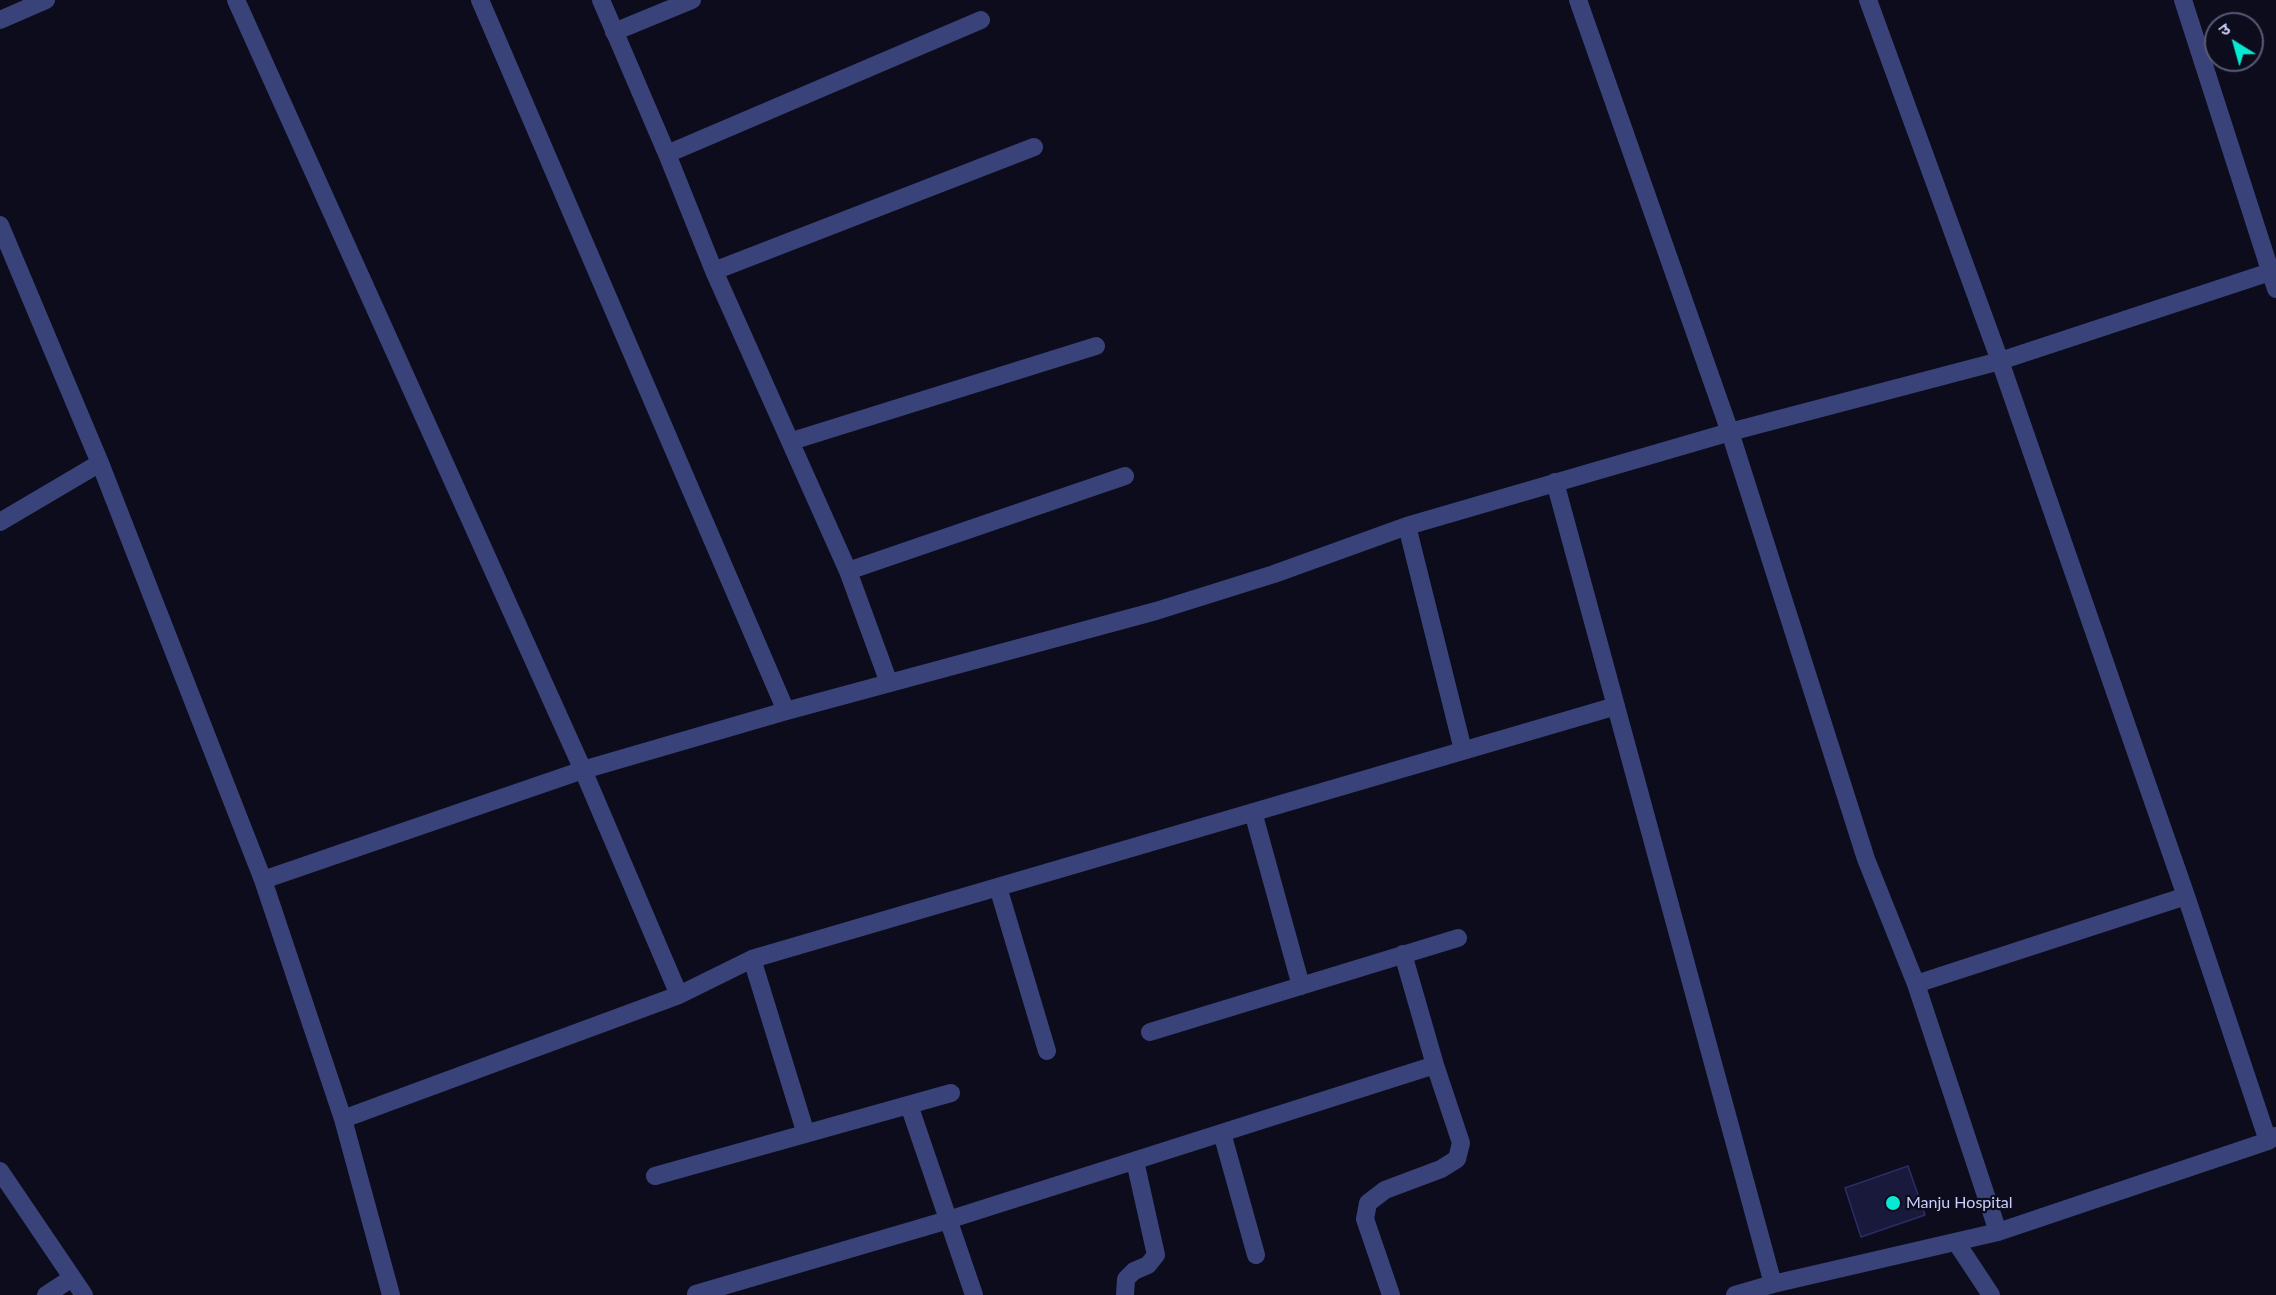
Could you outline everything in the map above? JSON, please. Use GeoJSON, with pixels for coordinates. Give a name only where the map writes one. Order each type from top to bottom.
{"type":"FeatureCollection","features":[{"type":"Feature","properties":{"kind":"street"},"geometry":{"type":"LineString","coordinates":[[0,20],[46,0]]}},
{"type":"Feature","properties":{"kind":"street"},"geometry":{"type":"LineString","coordinates":[[236,0],[583,770],[679,995]]}},
{"type":"Feature","properties":{"kind":"street"},"geometry":{"type":"LineString","coordinates":[[480,0],[786,711]]}},
{"type":"Feature","properties":{"kind":"street"},"geometry":{"type":"LineString","coordinates":[[601,0],[668,154],[714,271],[792,441],[848,571],[889,683]]}},
{"type":"Feature","properties":{"kind":"street"},"geometry":{"type":"LineString","coordinates":[[614,32],[692,0]]}},
{"type":"Feature","properties":{"kind":"street"},"geometry":{"type":"LineString","coordinates":[[1578,0],[1730,432],[1866,859],[1916,984],[1998,1232]]}},
{"type":"Feature","properties":{"kind":"street"},"geometry":{"type":"LineString","coordinates":[[1735,1295],[1773,1284],[1998,1232],[2272,1138],[2000,361],[1868,0]]}},
{"type":"Feature","properties":{"kind":"street"},"geometry":{"type":"LineString","coordinates":[[2182,0],[2273,270],[2276,289]]}},
{"type":"Feature","properties":{"kind":"street"},"geometry":{"type":"LineString","coordinates":[[668,154],[981,20]]}},
{"type":"Feature","properties":{"kind":"street"},"geometry":{"type":"LineString","coordinates":[[714,271],[1034,147]]}},
{"type":"Feature","properties":{"kind":"street"},"geometry":{"type":"LineString","coordinates":[[0,225],[100,463],[263,880],[343,1119],[392,1295]]}},
{"type":"Feature","properties":{"kind":"street"},"geometry":{"type":"LineString","coordinates":[[263,880],[583,770],[786,711],[1156,611],[1274,574],[1407,526],[1730,432],[2000,361],[2273,270]]}},
{"type":"Feature","properties":{"kind":"street"},"geometry":{"type":"LineString","coordinates":[[792,441],[1096,346]]}},
{"type":"Feature","properties":{"kind":"street"},"geometry":{"type":"LineString","coordinates":[[0,522],[100,463]]}},
{"type":"Feature","properties":{"kind":"street"},"geometry":{"type":"LineString","coordinates":[[848,571],[1125,476]]}},
{"type":"Feature","properties":{"kind":"street"},"geometry":{"type":"LineString","coordinates":[[1555,482],[1773,1284]]}},
{"type":"Feature","properties":{"kind":"street"},"geometry":{"type":"LineString","coordinates":[[1407,526],[1463,750]]}},
{"type":"Feature","properties":{"kind":"street"},"geometry":{"type":"LineString","coordinates":[[343,1119],[679,995],[752,959],[1616,706]]}},
{"type":"Feature","properties":{"kind":"street"},"geometry":{"type":"LineString","coordinates":[[1253,812],[1301,986]]}},
{"type":"Feature","properties":{"kind":"street"},"geometry":{"type":"LineString","coordinates":[[998,887],[1047,1050]]}},
{"type":"Feature","properties":{"kind":"street"},"geometry":{"type":"LineString","coordinates":[[1916,984],[2187,896]]}},
{"type":"Feature","properties":{"kind":"street"},"geometry":{"type":"LineString","coordinates":[[1150,1032],[1458,938]]}},
{"type":"Feature","properties":{"kind":"street"},"geometry":{"type":"LineString","coordinates":[[1391,1295],[1365,1219],[1368,1203],[1385,1190],[1441,1169],[1457,1159],[1461,1143],[1435,1065],[1403,954]]}},
{"type":"Feature","properties":{"kind":"street"},"geometry":{"type":"LineString","coordinates":[[752,959],[806,1134]]}},
{"type":"Feature","properties":{"kind":"street"},"geometry":{"type":"LineString","coordinates":[[696,1294],[948,1220],[1435,1065]]}},
{"type":"Feature","properties":{"kind":"street"},"geometry":{"type":"LineString","coordinates":[[655,1176],[951,1093]]}},
{"type":"Feature","properties":{"kind":"street"},"geometry":{"type":"LineString","coordinates":[[909,1105],[974,1295]]}},
{"type":"Feature","properties":{"kind":"street"},"geometry":{"type":"LineString","coordinates":[[1222,1133],[1256,1255]]}},
{"type":"Feature","properties":{"kind":"street"},"geometry":{"type":"LineString","coordinates":[[1125,1295],[1126,1279],[1134,1271],[1148,1265],[1156,1255],[1135,1161]]}},
{"type":"Feature","properties":{"kind":"street"},"geometry":{"type":"LineString","coordinates":[[0,1171],[84,1295]]}},
{"type":"Feature","properties":{"kind":"street"},"geometry":{"type":"LineString","coordinates":[[1956,1242],[1991,1295]]}},
{"type":"Feature","properties":{"kind":"street"},"geometry":{"type":"LineString","coordinates":[[46,1295],[72,1278]]}},
{"type":"Feature","properties":{"kind":"building"},"geometry":{"type":"Polygon","coordinates":[[[1908,1166],[1925,1215],[1861,1237],[1845,1188],[1908,1166]]]}},
{"type":"Feature","properties":{"kind":"place","name":"Manju Hospital"},"geometry":{"type":"Point","coordinates":[1893,1203]}}]}
